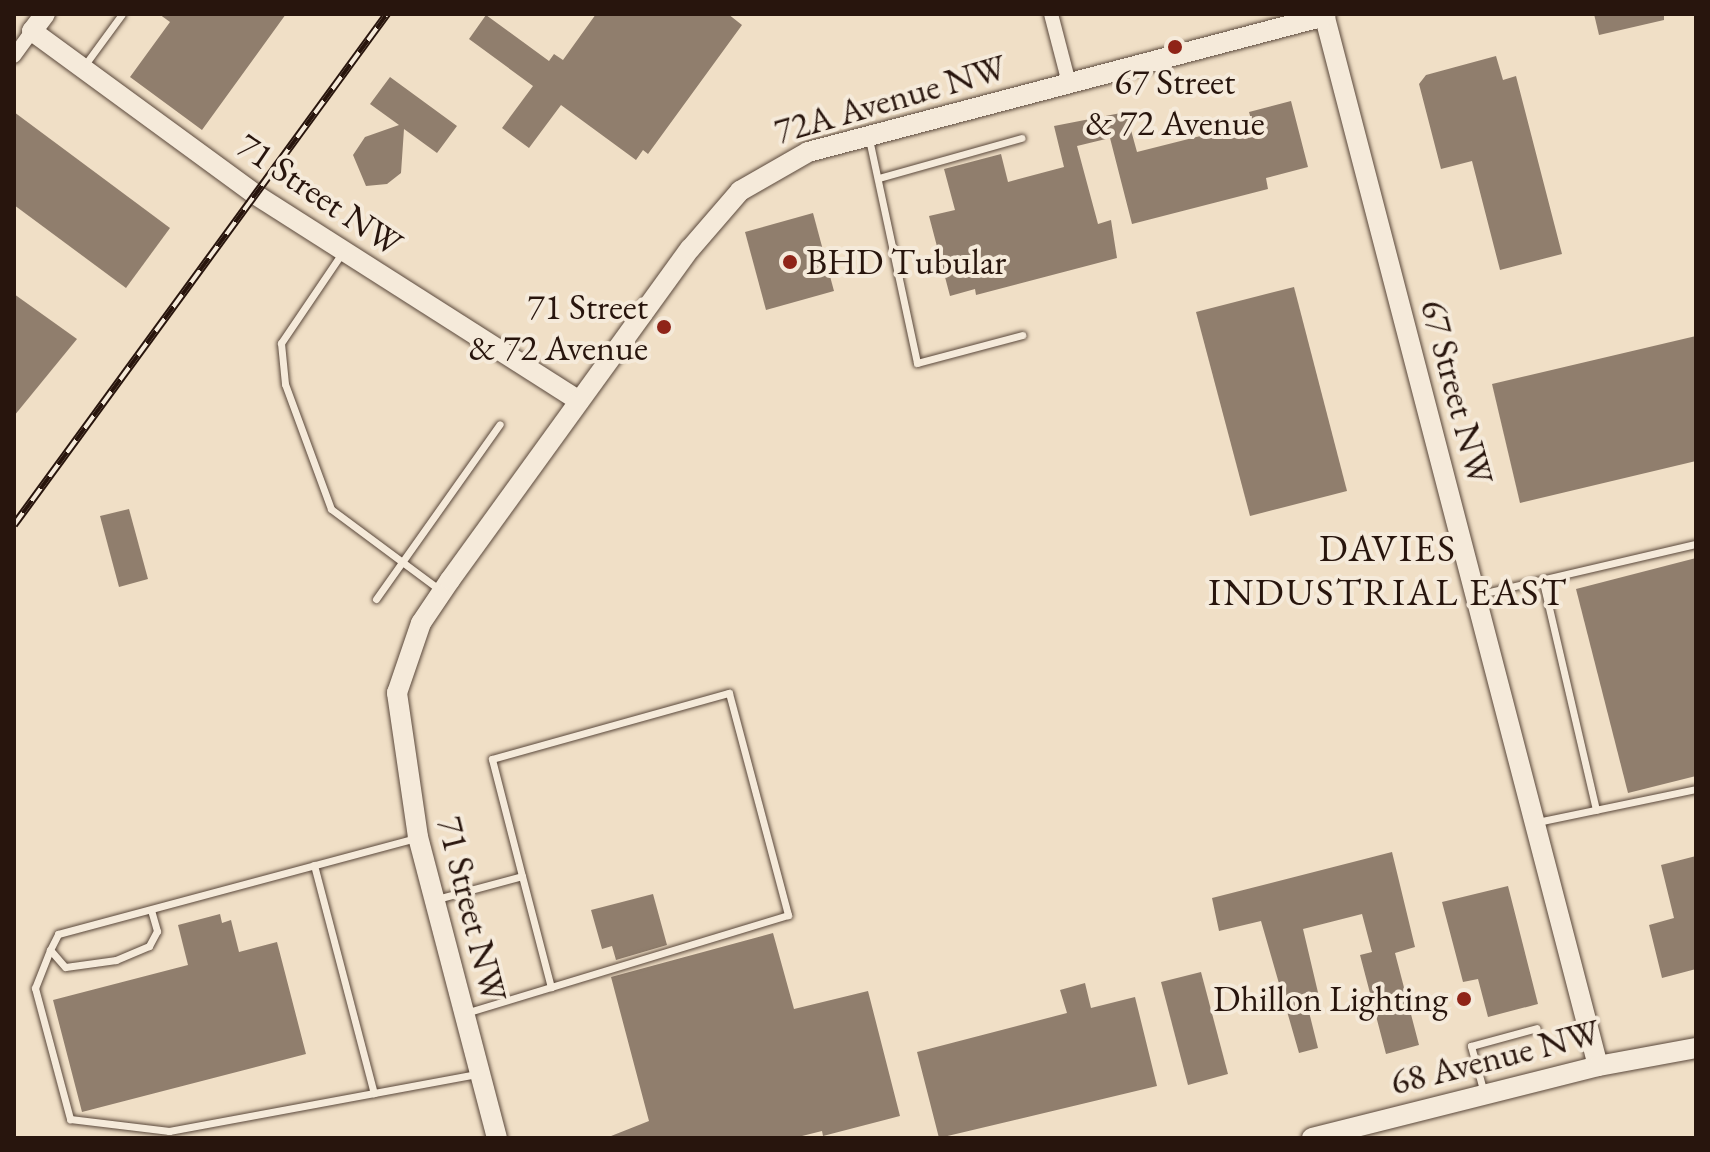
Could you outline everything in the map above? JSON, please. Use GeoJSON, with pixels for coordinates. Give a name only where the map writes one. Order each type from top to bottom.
{"type":"FeatureCollection","features":[{"type":"Feature","properties":{"kind":"street"},"geometry":{"type":"LineString","coordinates":[[14,56],[45,14]]}},
{"type":"Feature","properties":{"kind":"street"},"geometry":{"type":"LineString","coordinates":[[1051,14],[1069,83]]}},
{"type":"Feature","properties":{"kind":"street","name":"72A Avenue NW"},"geometry":{"type":"LineString","coordinates":[[397,693],[421,623],[442,591],[579,401],[740,191],[788,160],[1327,15]]}},
{"type":"Feature","properties":{"kind":"street","name":"67 Street NW"},"geometry":{"type":"LineString","coordinates":[[1327,15],[1598,1066]]}},
{"type":"Feature","properties":{"kind":"street","name":"71 Street NW"},"geometry":{"type":"LineString","coordinates":[[32,31],[344,251],[579,401]]}},
{"type":"Feature","properties":{"kind":"street","name":"71 Street NW"},"geometry":{"type":"LineString","coordinates":[[397,693],[418,837],[497,1138]]}},
{"type":"Feature","properties":{"kind":"street","name":"68 Avenue NW"},"geometry":{"type":"LineString","coordinates":[[1312,1138],[1598,1066],[1696,1048]]}},
{"type":"Feature","properties":{"kind":"lane"},"geometry":{"type":"LineString","coordinates":[[83,68],[122,14]]}},
{"type":"Feature","properties":{"kind":"lane"},"geometry":{"type":"LineString","coordinates":[[868,137],[917,363],[1022,335]]}},
{"type":"Feature","properties":{"kind":"lane"},"geometry":{"type":"LineString","coordinates":[[879,178],[1021,138]]}},
{"type":"Feature","properties":{"kind":"lane"},"geometry":{"type":"LineString","coordinates":[[344,251],[281,343],[285,384],[331,509],[442,591]]}},
{"type":"Feature","properties":{"kind":"lane"},"geometry":{"type":"LineString","coordinates":[[376,599],[500,424]]}},
{"type":"Feature","properties":{"kind":"lane"},"geometry":{"type":"LineString","coordinates":[[1476,595],[1543,582],[1696,544]]}},
{"type":"Feature","properties":{"kind":"lane"},"geometry":{"type":"LineString","coordinates":[[1543,582],[1596,810]]}},
{"type":"Feature","properties":{"kind":"lane"},"geometry":{"type":"LineString","coordinates":[[462,1014],[551,987],[788,915],[729,693],[492,759],[551,987]]}},
{"type":"Feature","properties":{"kind":"lane"},"geometry":{"type":"LineString","coordinates":[[1535,822],[1696,789]]}},
{"type":"Feature","properties":{"kind":"lane"},"geometry":{"type":"LineString","coordinates":[[418,837],[58,934],[35,988],[70,1119],[169,1131],[480,1074]]}},
{"type":"Feature","properties":{"kind":"lane"},"geometry":{"type":"LineString","coordinates":[[314,865],[374,1093]]}},
{"type":"Feature","properties":{"kind":"lane"},"geometry":{"type":"LineString","coordinates":[[433,900],[522,876]]}},
{"type":"Feature","properties":{"kind":"lane"},"geometry":{"type":"LineString","coordinates":[[50,950],[65,967],[116,960],[149,946],[157,931],[151,910]]}},
{"type":"Feature","properties":{"kind":"lane"},"geometry":{"type":"LineString","coordinates":[[1484,1095],[1471,1046],[1537,1028]]}},
{"type":"Feature","properties":{"kind":"building"},"geometry":{"type":"Polygon","coordinates":[[[159,14],[286,14],[202,130],[130,77],[170,22],[159,14]]]}},
{"type":"Feature","properties":{"kind":"building"},"geometry":{"type":"Polygon","coordinates":[[[596,14],[728,14],[742,25],[648,154],[643,150],[636,160],[561,105],[529,148],[502,128],[533,86],[469,39],[486,15],[549,61],[554,54],[563,60],[596,14]]]}},
{"type":"Feature","properties":{"kind":"building"},"geometry":{"type":"Polygon","coordinates":[[[1594,14],[1664,14],[1664,20],[1599,35],[1594,14]]]}},
{"type":"Feature","properties":{"kind":"building"},"geometry":{"type":"Polygon","coordinates":[[[1496,56],[1503,80],[1516,76],[1562,254],[1500,270],[1472,161],[1441,169],[1419,84],[1426,75],[1496,56]]]}},
{"type":"Feature","properties":{"kind":"building"},"geometry":{"type":"Polygon","coordinates":[[[390,77],[457,126],[437,153],[404,129],[401,173],[387,184],[366,186],[353,155],[365,137],[399,125],[370,104],[390,77]]]}},
{"type":"Feature","properties":{"kind":"building"},"geometry":{"type":"Polygon","coordinates":[[[1291,101],[1308,167],[1266,178],[1268,189],[1132,224],[1110,138],[1077,146],[1098,224],[1111,220],[1117,258],[976,295],[975,289],[950,296],[929,216],[955,210],[944,169],[1001,154],[1008,182],[1064,167],[1054,126],[1126,112],[1137,152],[1252,123],[1249,112],[1291,101]]]}},
{"type":"Feature","properties":{"kind":"building"},"geometry":{"type":"Polygon","coordinates":[[[14,112],[170,228],[126,288],[14,205],[14,112]]]}},
{"type":"Feature","properties":{"kind":"building","name":"BHD Tubular"},"geometry":{"type":"Polygon","coordinates":[[[813,213],[834,291],[766,310],[745,232],[813,213]]]}},
{"type":"Feature","properties":{"kind":"building"},"geometry":{"type":"Polygon","coordinates":[[[1294,287],[1347,491],[1250,516],[1196,312],[1294,287]]]}},
{"type":"Feature","properties":{"kind":"building"},"geometry":{"type":"Polygon","coordinates":[[[14,294],[77,339],[14,416],[14,294]]]}},
{"type":"Feature","properties":{"kind":"building"},"geometry":{"type":"Polygon","coordinates":[[[1696,336],[1696,461],[1520,503],[1492,384],[1696,336]]]}},
{"type":"Feature","properties":{"kind":"building"},"geometry":{"type":"Polygon","coordinates":[[[129,509],[148,579],[119,587],[100,516],[129,509]]]}},
{"type":"Feature","properties":{"kind":"building"},"geometry":{"type":"Polygon","coordinates":[[[1696,558],[1696,776],[1628,793],[1576,589],[1696,558]]]}},
{"type":"Feature","properties":{"kind":"building"},"geometry":{"type":"Polygon","coordinates":[[[1392,852],[1415,947],[1395,953],[1419,1045],[1386,1054],[1360,955],[1372,952],[1362,914],[1303,929],[1320,1001],[1307,1004],[1318,1048],[1299,1053],[1261,921],[1219,931],[1212,898],[1392,852]]]}},
{"type":"Feature","properties":{"kind":"building"},"geometry":{"type":"Polygon","coordinates":[[[1696,856],[1696,969],[1662,978],[1649,925],[1674,918],[1661,865],[1696,856]]]}},
{"type":"Feature","properties":{"kind":"building"},"geometry":{"type":"Polygon","coordinates":[[[1508,886],[1538,1004],[1488,1017],[1478,979],[1463,982],[1442,902],[1508,886]]]}},
{"type":"Feature","properties":{"kind":"building"},"geometry":{"type":"Polygon","coordinates":[[[653,894],[667,945],[616,960],[612,946],[602,949],[591,910],[653,894]]]}},
{"type":"Feature","properties":{"kind":"building"},"geometry":{"type":"Polygon","coordinates":[[[220,914],[222,923],[231,920],[239,952],[277,942],[306,1054],[82,1112],[53,1000],[188,965],[178,925],[220,914]]]}},
{"type":"Feature","properties":{"kind":"building"},"geometry":{"type":"Polygon","coordinates":[[[773,933],[794,1009],[868,991],[900,1116],[823,1136],[822,1131],[794,1138],[606,1138],[649,1121],[611,977],[773,933]]]}},
{"type":"Feature","properties":{"kind":"building"},"geometry":{"type":"Polygon","coordinates":[[[1201,972],[1228,1074],[1188,1085],[1161,982],[1201,972]]]}},
{"type":"Feature","properties":{"kind":"building"},"geometry":{"type":"Polygon","coordinates":[[[1085,983],[1091,1008],[1135,997],[1157,1086],[939,1138],[917,1052],[1067,1013],[1060,990],[1085,983]]]}},
{"type":"Feature","properties":{"kind":"railway"},"geometry":{"type":"LineString","coordinates":[[14,525],[387,14]]}},
{"type":"Feature","properties":{"kind":"place","name":"67 Street & 72 Avenue"},"geometry":{"type":"Point","coordinates":[1175,47]}},
{"type":"Feature","properties":{"kind":"place","name":"BHD Tubular"},"geometry":{"type":"Point","coordinates":[790,262]}},
{"type":"Feature","properties":{"kind":"place","name":"71 Street & 72 Avenue"},"geometry":{"type":"Point","coordinates":[664,327]}},
{"type":"Feature","properties":{"kind":"place","name":"Dhillon Lighting"},"geometry":{"type":"Point","coordinates":[1464,999]}},
{"type":"Feature","properties":{"kind":"district","name":"DAVIES INDUSTRIAL EAST"},"geometry":{"type":"Point","coordinates":[1388,570]}}]}
